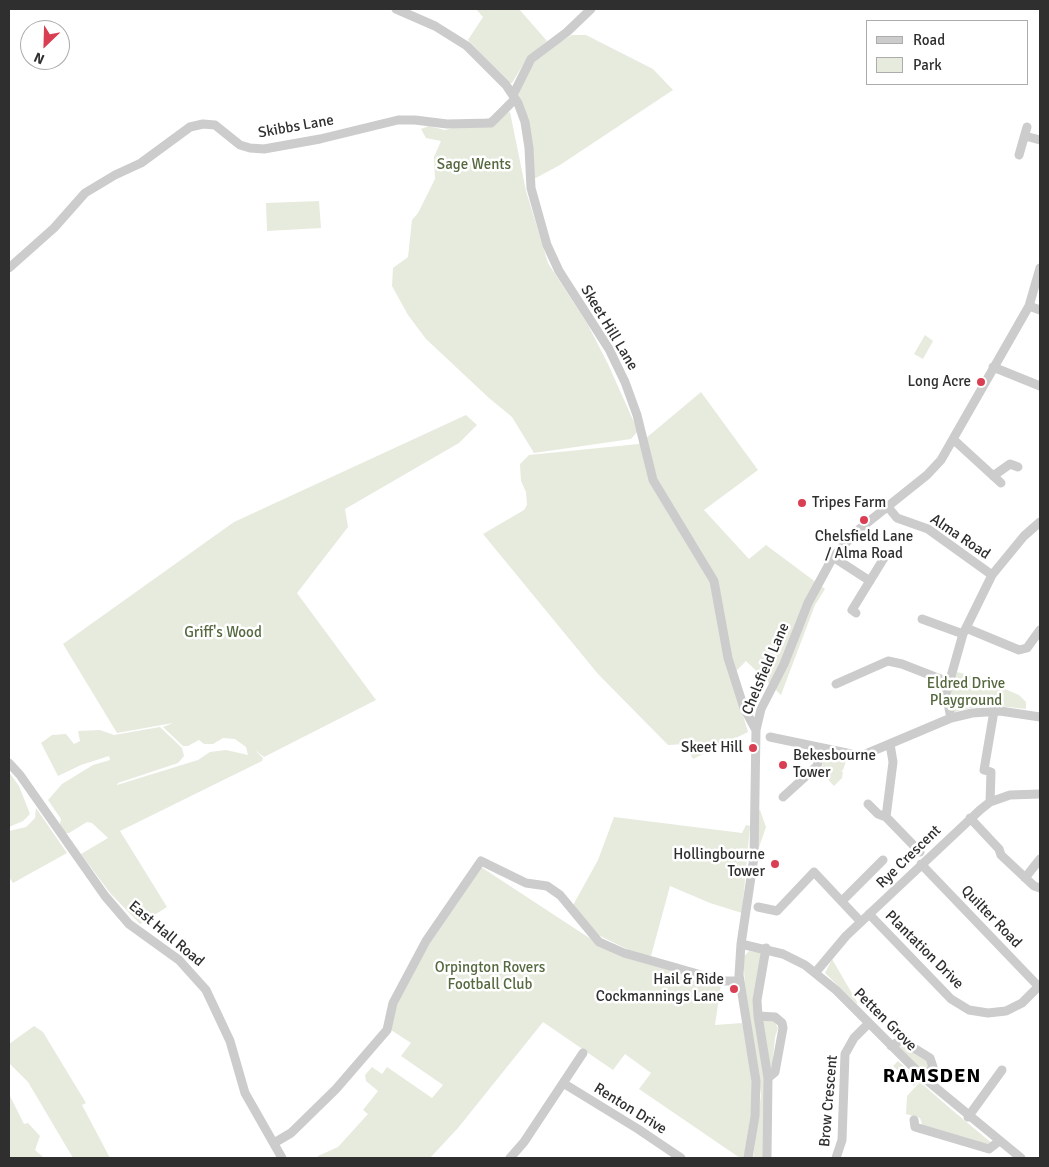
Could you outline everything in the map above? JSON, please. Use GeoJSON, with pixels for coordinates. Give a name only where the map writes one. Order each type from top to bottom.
{"type":"FeatureCollection","features":[{"type":"Feature","properties":{"kind":"street","name":"Skeet Hill Lane"},"geometry":{"type":"LineString","coordinates":[[396,9],[435,26],[467,46],[514,97],[525,122],[529,148],[531,188],[548,245],[559,271],[609,348],[625,382],[643,437],[653,480],[714,582],[728,658],[744,708],[756,730]]}},
{"type":"Feature","properties":{"kind":"street","name":"Skibbs Lane"},"geometry":{"type":"LineString","coordinates":[[9,268],[54,228],[85,193],[115,174],[141,163],[190,127],[203,124],[215,125],[240,145],[264,149],[320,139],[398,120],[454,125],[491,123],[502,115],[514,97],[531,60],[567,32],[591,9]]}},
{"type":"Feature","properties":{"kind":"street"},"geometry":{"type":"LineString","coordinates":[[1019,155],[1026,131],[1040,140]]}},
{"type":"Feature","properties":{"kind":"street","name":"Chelsfield Lane"},"geometry":{"type":"LineString","coordinates":[[748,1158],[755,1116],[756,1081],[739,981],[741,944],[754,856],[756,730],[761,709],[784,664],[808,603],[833,557],[857,530],[888,507],[941,460],[1029,306],[1040,268]]}},
{"type":"Feature","properties":{"kind":"street"},"geometry":{"type":"LineString","coordinates":[[1029,306],[1040,310]]}},
{"type":"Feature","properties":{"kind":"street"},"geometry":{"type":"LineString","coordinates":[[993,367],[1040,386]]}},
{"type":"Feature","properties":{"kind":"street"},"geometry":{"type":"LineString","coordinates":[[954,440],[1001,483]]}},
{"type":"Feature","properties":{"kind":"street"},"geometry":{"type":"LineString","coordinates":[[994,476],[1010,464],[1018,467]]}},
{"type":"Feature","properties":{"kind":"street","name":"Alma Road"},"geometry":{"type":"LineString","coordinates":[[888,507],[896,518],[928,529],[992,575]]}},
{"type":"Feature","properties":{"kind":"street"},"geometry":{"type":"LineString","coordinates":[[951,718],[946,704],[948,682],[964,631],[992,575],[1024,536],[1040,522]]}},
{"type":"Feature","properties":{"kind":"street"},"geometry":{"type":"LineString","coordinates":[[856,613],[852,610],[884,558],[880,555]]}},
{"type":"Feature","properties":{"kind":"street"},"geometry":{"type":"LineString","coordinates":[[833,557],[870,581]]}},
{"type":"Feature","properties":{"kind":"street"},"geometry":{"type":"LineString","coordinates":[[922,619],[1019,650],[1027,648],[1040,630]]}},
{"type":"Feature","properties":{"kind":"street"},"geometry":{"type":"LineString","coordinates":[[836,684],[888,661],[902,664],[948,682]]}},
{"type":"Feature","properties":{"kind":"street"},"geometry":{"type":"LineString","coordinates":[[744,708],[761,709]]}},
{"type":"Feature","properties":{"kind":"street"},"geometry":{"type":"LineString","coordinates":[[990,802],[991,772],[984,770],[994,711]]}},
{"type":"Feature","properties":{"kind":"street"},"geometry":{"type":"LineString","coordinates":[[770,738],[861,756],[951,718],[972,713],[994,711],[1040,717]]}},
{"type":"Feature","properties":{"kind":"street"},"geometry":{"type":"LineString","coordinates":[[886,817],[893,762],[890,744]]}},
{"type":"Feature","properties":{"kind":"street"},"geometry":{"type":"LineString","coordinates":[[783,797],[817,766],[822,748]]}},
{"type":"Feature","properties":{"kind":"street","name":"East Hall Road"},"geometry":{"type":"LineString","coordinates":[[9,764],[20,775],[105,896],[129,924],[179,960],[206,990],[230,1041],[245,1093],[282,1158]]}},
{"type":"Feature","properties":{"kind":"street","name":"Rye Crescent"},"geometry":{"type":"LineString","coordinates":[[815,973],[836,946],[970,818],[990,802],[1014,794],[1040,794]]}},
{"type":"Feature","properties":{"kind":"street"},"geometry":{"type":"LineString","coordinates":[[868,804],[878,814],[886,817],[920,852]]}},
{"type":"Feature","properties":{"kind":"street"},"geometry":{"type":"LineString","coordinates":[[970,818],[999,849],[1001,855],[1025,878],[1040,888]]}},
{"type":"Feature","properties":{"kind":"street"},"geometry":{"type":"LineString","coordinates":[[1025,878],[1040,859]]}},
{"type":"Feature","properties":{"kind":"street"},"geometry":{"type":"LineString","coordinates":[[274,1142],[291,1132],[336,1089],[387,1030],[393,1003],[426,941],[481,860],[526,883],[547,886],[560,895],[599,942],[624,952],[722,981],[739,981]]}},
{"type":"Feature","properties":{"kind":"street"},"geometry":{"type":"LineString","coordinates":[[842,902],[883,860]]}},
{"type":"Feature","properties":{"kind":"street","name":"Quilter Road"},"geometry":{"type":"LineString","coordinates":[[922,864],[1040,987]]}},
{"type":"Feature","properties":{"kind":"street"},"geometry":{"type":"LineString","coordinates":[[758,908],[777,911],[814,872],[861,922]]}},
{"type":"Feature","properties":{"kind":"street","name":"Plantation Drive"},"geometry":{"type":"LineString","coordinates":[[869,914],[951,999],[969,1010],[988,1014],[1006,1011],[1022,1003],[1040,987]]}},
{"type":"Feature","properties":{"kind":"street","name":"Petten Grove"},"geometry":{"type":"LineString","coordinates":[[741,944],[766,948],[793,958],[815,973],[836,990],[924,1078],[968,1117],[1020,1158]]}},
{"type":"Feature","properties":{"kind":"street"},"geometry":{"type":"LineString","coordinates":[[766,948],[759,978],[758,1016],[768,1078],[767,1158]]}},
{"type":"Feature","properties":{"kind":"street"},"geometry":{"type":"LineString","coordinates":[[758,1016],[775,1018],[782,1023],[783,1028],[775,1072],[768,1078]]}},
{"type":"Feature","properties":{"kind":"street","name":"Brow Crescent"},"geometry":{"type":"LineString","coordinates":[[836,1158],[842,1140],[844,1054],[854,1038],[869,1023]]}},
{"type":"Feature","properties":{"kind":"street"},"geometry":{"type":"LineString","coordinates":[[891,1046],[901,1040],[930,1058],[933,1067],[924,1078]]}},
{"type":"Feature","properties":{"kind":"street"},"geometry":{"type":"LineString","coordinates":[[510,1158],[583,1053]]}},
{"type":"Feature","properties":{"kind":"street"},"geometry":{"type":"LineString","coordinates":[[968,1117],[1002,1070]]}},
{"type":"Feature","properties":{"kind":"street","name":"Renton Drive"},"geometry":{"type":"LineString","coordinates":[[563,1083],[681,1158]]}},
{"type":"Feature","properties":{"kind":"street"},"geometry":{"type":"LineString","coordinates":[[914,1120],[915,1127],[990,1149],[998,1142]]}},
{"type":"Feature","properties":{"kind":"green space"},"geometry":{"type":"Polygon","coordinates":[[[476,9],[519,9],[547,41],[526,60],[512,83],[509,83],[468,40],[483,17],[476,9]]]}},
{"type":"Feature","properties":{"kind":"green space"},"geometry":{"type":"Polygon","coordinates":[[[572,35],[586,35],[653,69],[673,90],[560,165],[534,179],[518,95],[526,75],[536,60],[548,49],[572,35]]]}},
{"type":"Feature","properties":{"kind":"green space","name":"Sage Wents"},"geometry":{"type":"Polygon","coordinates":[[[510,112],[526,191],[548,263],[588,325],[608,364],[638,431],[631,439],[534,453],[512,417],[426,339],[408,315],[392,286],[393,268],[408,257],[412,220],[418,213],[435,179],[434,157],[441,141],[426,138],[421,129],[429,126],[445,130],[510,112]]]}},
{"type":"Feature","properties":{"kind":"green space"},"geometry":{"type":"Polygon","coordinates":[[[319,201],[321,228],[267,231],[266,203],[319,201]]]}},
{"type":"Feature","properties":{"kind":"green space"},"geometry":{"type":"Polygon","coordinates":[[[925,335],[933,341],[923,359],[914,354],[925,335]]]}},
{"type":"Feature","properties":{"kind":"green space"},"geometry":{"type":"Polygon","coordinates":[[[701,392],[758,470],[704,510],[749,559],[766,545],[825,589],[815,605],[781,695],[746,661],[731,676],[748,732],[693,759],[685,744],[668,745],[598,674],[483,534],[524,510],[527,505],[526,492],[521,481],[520,464],[529,455],[639,444],[701,392]]]}},
{"type":"Feature","properties":{"kind":"green space","name":"Griff's Wood"},"geometry":{"type":"Polygon","coordinates":[[[466,415],[477,425],[459,443],[345,509],[348,527],[297,593],[376,700],[264,757],[255,750],[263,758],[262,761],[120,831],[167,907],[140,924],[110,893],[81,854],[108,838],[92,823],[87,822],[69,833],[63,833],[59,828],[61,819],[48,800],[62,784],[93,765],[110,760],[109,756],[81,765],[58,776],[41,743],[52,735],[66,734],[74,744],[80,741],[78,731],[100,730],[114,735],[160,727],[182,748],[184,756],[178,763],[118,783],[117,785],[198,760],[210,752],[226,750],[248,755],[246,747],[235,739],[223,738],[213,744],[204,744],[199,740],[188,746],[183,746],[163,727],[173,723],[117,733],[63,644],[234,522],[466,415]]]}},
{"type":"Feature","properties":{"kind":"green space","name":"Eldred Drive Playground"},"geometry":{"type":"Polygon","coordinates":[[[953,671],[980,678],[1019,695],[1026,702],[1026,709],[998,706],[970,708],[952,713],[949,702],[953,671]]]}},
{"type":"Feature","properties":{"kind":"green space"},"geometry":{"type":"Polygon","coordinates":[[[828,754],[847,758],[841,771],[843,772],[842,778],[834,786],[821,772],[824,757],[828,754]]]}},
{"type":"Feature","properties":{"kind":"green space"},"geometry":{"type":"Polygon","coordinates":[[[9,772],[19,786],[30,814],[23,821],[9,827],[9,772]]]}},
{"type":"Feature","properties":{"kind":"green space"},"geometry":{"type":"Polygon","coordinates":[[[36,808],[67,853],[13,883],[9,877],[9,831],[26,827],[35,818],[36,808]]]}},
{"type":"Feature","properties":{"kind":"green space"},"geometry":{"type":"Polygon","coordinates":[[[760,810],[766,827],[757,853],[757,811],[760,810]]]}},
{"type":"Feature","properties":{"kind":"green space"},"geometry":{"type":"Polygon","coordinates":[[[614,817],[742,833],[746,825],[750,826],[742,913],[710,903],[670,886],[651,956],[637,954],[594,933],[572,907],[598,860],[614,817]]]}},
{"type":"Feature","properties":{"kind":"green space","name":"Orpington Rovers Football Club"},"geometry":{"type":"Polygon","coordinates":[[[481,867],[597,943],[721,984],[715,1025],[742,1023],[752,1072],[752,1106],[744,1158],[740,1158],[639,1089],[651,1073],[625,1054],[613,1070],[543,1022],[458,1128],[430,1158],[318,1158],[318,1156],[338,1147],[368,1114],[363,1110],[378,1091],[366,1081],[365,1075],[372,1067],[382,1074],[387,1067],[432,1098],[443,1085],[401,1056],[411,1043],[391,1030],[400,992],[427,946],[481,867]]]}},
{"type":"Feature","properties":{"kind":"green space"},"geometry":{"type":"Polygon","coordinates":[[[749,951],[763,953],[757,975],[765,1079],[765,1158],[753,1158],[761,1095],[745,984],[743,957],[749,951]]]}},
{"type":"Feature","properties":{"kind":"green space"},"geometry":{"type":"Polygon","coordinates":[[[832,959],[857,1002],[857,1004],[825,973],[832,959]]]}},
{"type":"Feature","properties":{"kind":"green space"},"geometry":{"type":"Polygon","coordinates":[[[764,1017],[773,1019],[778,1028],[773,1058],[775,1066],[769,1067],[762,1023],[764,1017]]]}},
{"type":"Feature","properties":{"kind":"green space"},"geometry":{"type":"Polygon","coordinates":[[[34,1026],[43,1032],[86,1103],[82,1105],[110,1158],[73,1158],[28,1082],[9,1063],[9,1044],[34,1026]]]}},
{"type":"Feature","properties":{"kind":"green space"},"geometry":{"type":"Polygon","coordinates":[[[899,1042],[931,1063],[926,1071],[923,1071],[897,1048],[899,1042]]]}},
{"type":"Feature","properties":{"kind":"green space"},"geometry":{"type":"Polygon","coordinates":[[[898,1061],[919,1081],[914,1086],[893,1066],[898,1061]]]}},
{"type":"Feature","properties":{"kind":"green space"},"geometry":{"type":"Polygon","coordinates":[[[920,1082],[993,1144],[986,1145],[923,1127],[920,1118],[906,1114],[907,1096],[920,1082]]]}},
{"type":"Feature","properties":{"kind":"green space"},"geometry":{"type":"Polygon","coordinates":[[[9,1094],[24,1124],[28,1123],[40,1136],[35,1150],[44,1158],[9,1158],[9,1094]]]}},
{"type":"Feature","properties":{"kind":"place","name":"Long Acre"},"geometry":{"type":"Point","coordinates":[981,382]}},
{"type":"Feature","properties":{"kind":"place","name":"Tripes Farm"},"geometry":{"type":"Point","coordinates":[802,503]}},
{"type":"Feature","properties":{"kind":"place","name":"Chelsfield Lane / Alma Road"},"geometry":{"type":"Point","coordinates":[864,520]}},
{"type":"Feature","properties":{"kind":"place","name":"Skeet Hill"},"geometry":{"type":"Point","coordinates":[753,748]}},
{"type":"Feature","properties":{"kind":"place","name":"Bekesbourne Tower"},"geometry":{"type":"Point","coordinates":[783,765]}},
{"type":"Feature","properties":{"kind":"place","name":"Hollingbourne Tower"},"geometry":{"type":"Point","coordinates":[775,864]}},
{"type":"Feature","properties":{"kind":"place","name":"Hail & Ride Cockmannings Lane"},"geometry":{"type":"Point","coordinates":[734,989]}},
{"type":"Feature","properties":{"kind":"district","name":"RAMSDEN"},"geometry":{"type":"Point","coordinates":[932,1077]}}]}
